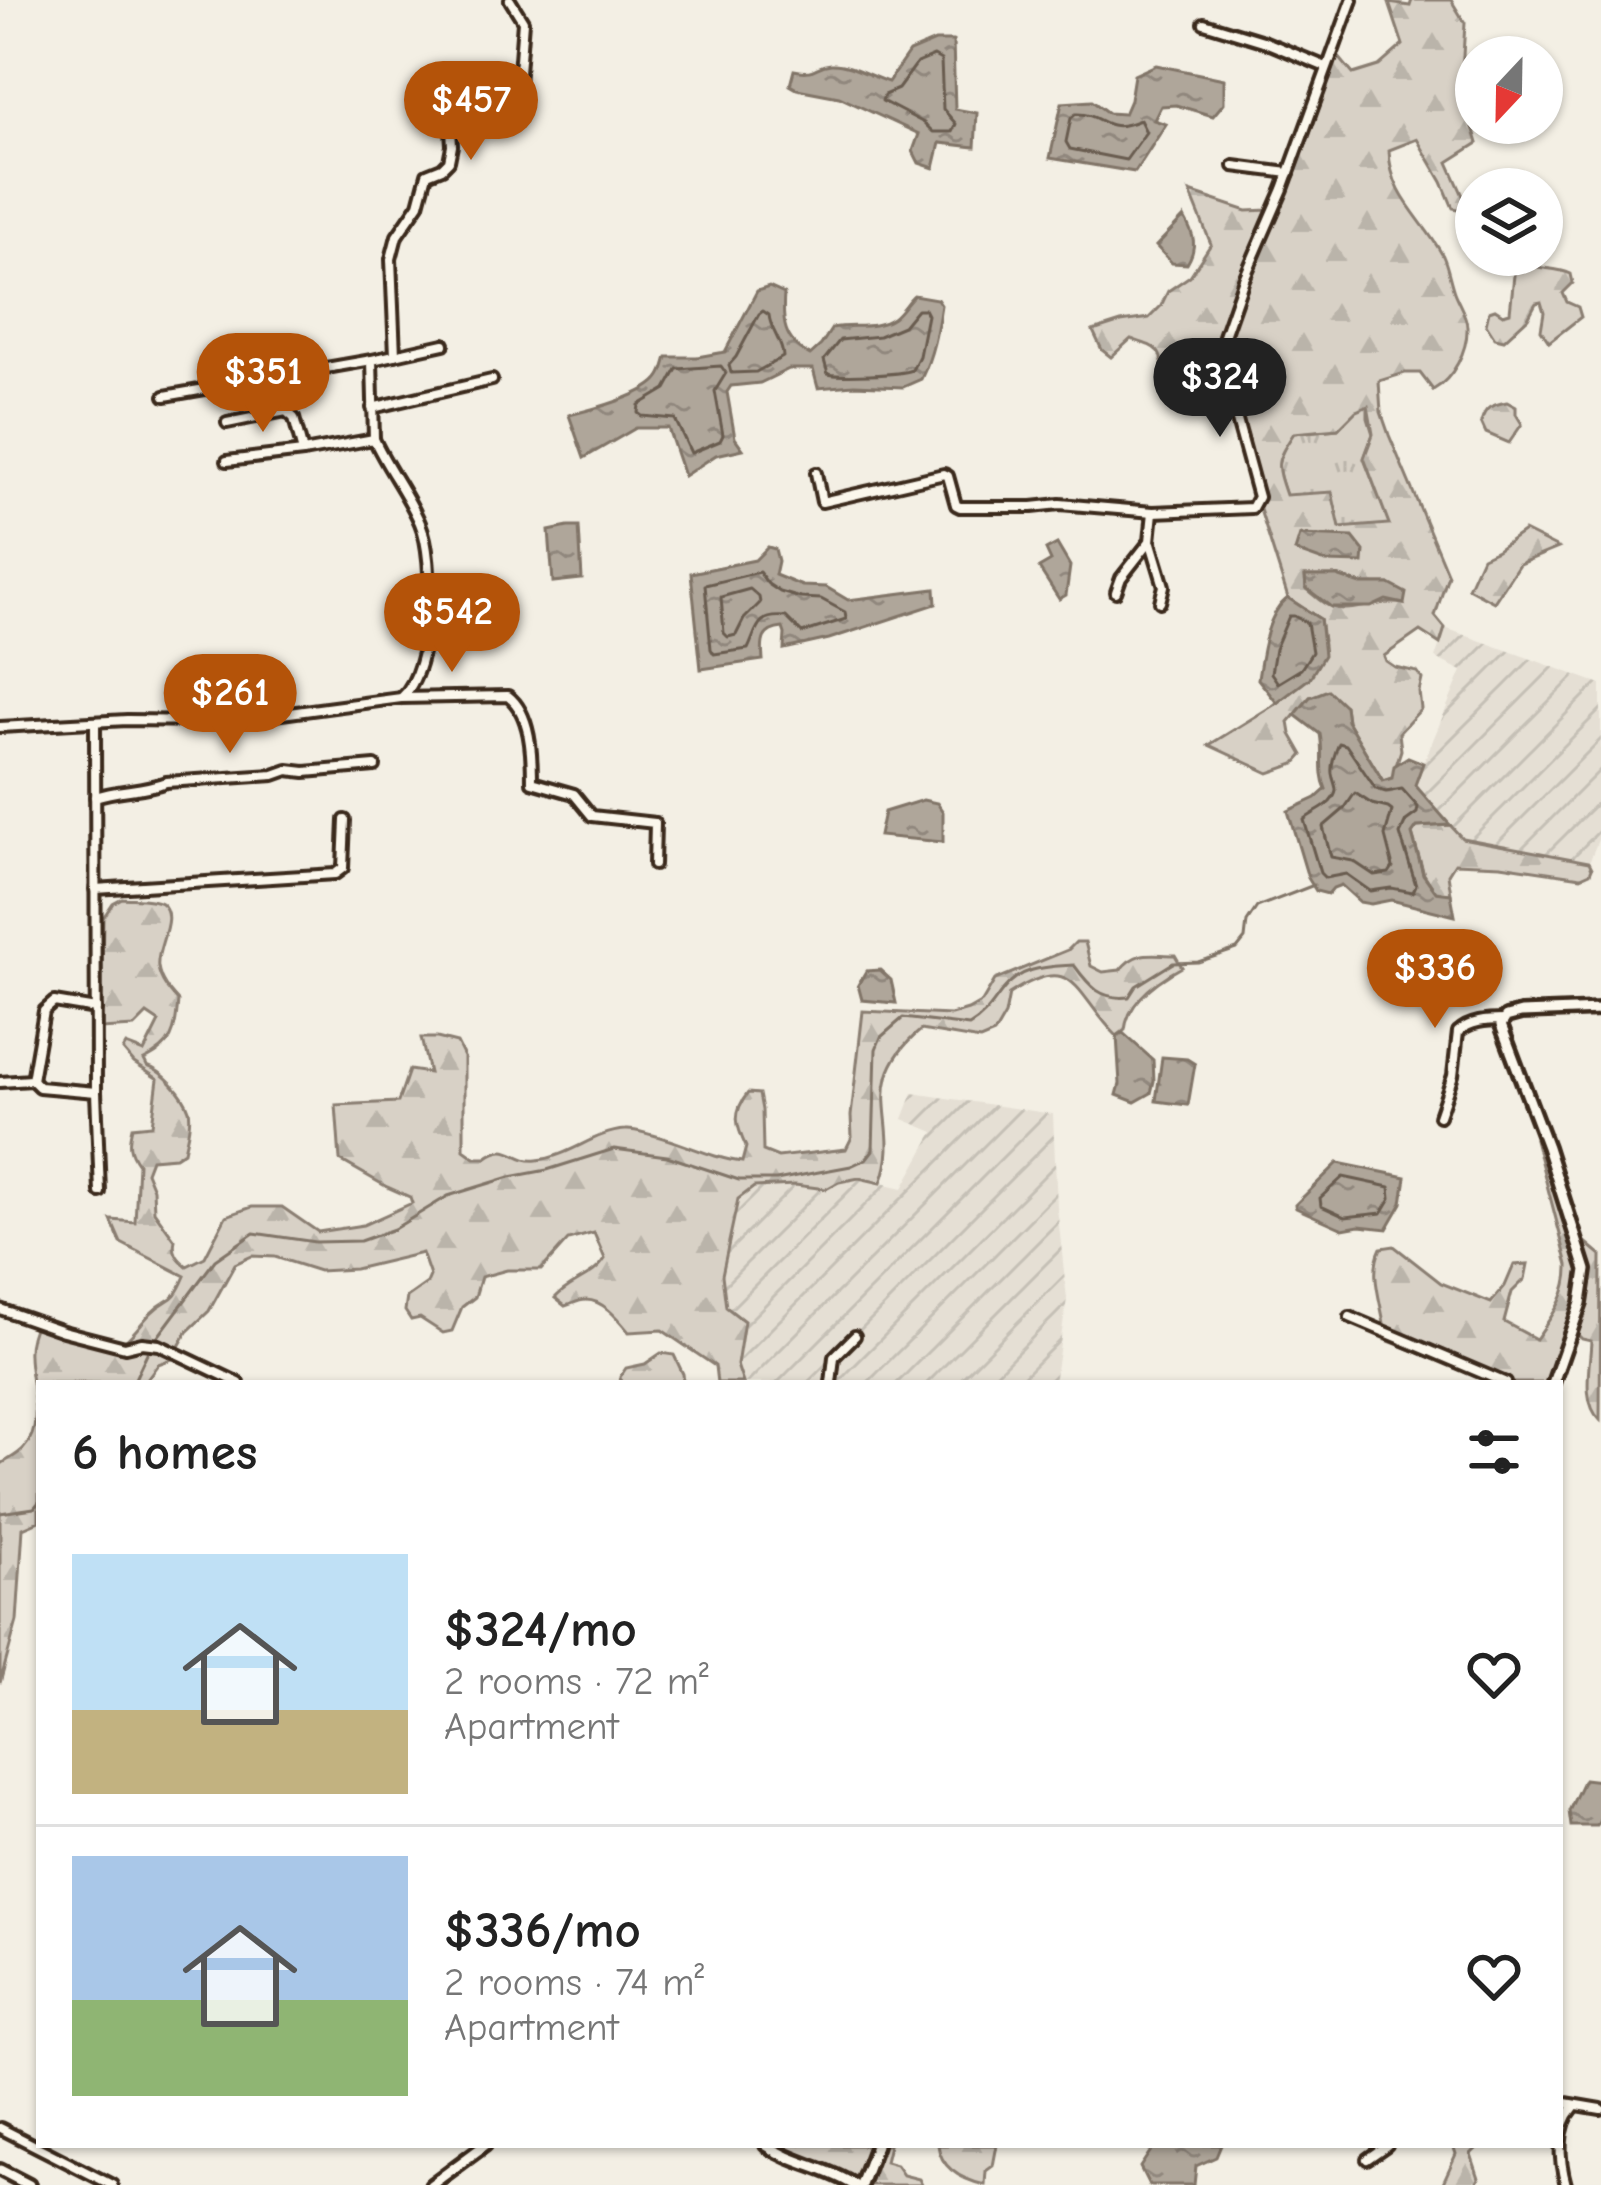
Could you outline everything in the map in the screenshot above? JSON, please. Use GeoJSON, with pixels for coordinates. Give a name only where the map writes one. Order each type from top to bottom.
{"type":"FeatureCollection","features":[{"type":"Feature","properties":{"kind":"street"},"geometry":{"type":"LineString","coordinates":[[395,356],[391,259],[395,239],[419,204],[427,175],[448,161],[451,128],[459,114],[501,102],[518,85],[523,21],[510,0]]}},
{"type":"Feature","properties":{"kind":"street"},"geometry":{"type":"LineString","coordinates":[[816,473],[822,502],[944,474],[960,506],[1060,504],[1153,512],[1252,508],[1258,497],[1226,380],[1223,342],[1352,0]]}},
{"type":"Feature","properties":{"kind":"street"},"geometry":{"type":"LineString","coordinates":[[1204,23],[1326,68]]}},
{"type":"Feature","properties":{"kind":"street"},"geometry":{"type":"LineString","coordinates":[[1234,166],[1289,172]]}},
{"type":"Feature","properties":{"kind":"street"},"geometry":{"type":"LineString","coordinates":[[166,396],[444,344]]}},
{"type":"Feature","properties":{"kind":"street"},"geometry":{"type":"LineString","coordinates":[[372,360],[374,439],[420,521],[428,552],[425,649],[415,683],[401,698]]}},
{"type":"Feature","properties":{"kind":"street"},"geometry":{"type":"LineString","coordinates":[[372,408],[492,380]]}},
{"type":"Feature","properties":{"kind":"street"},"geometry":{"type":"LineString","coordinates":[[227,423],[286,411],[294,418],[303,452]]}},
{"type":"Feature","properties":{"kind":"street"},"geometry":{"type":"LineString","coordinates":[[227,461],[374,439]]}},
{"type":"Feature","properties":{"kind":"street"},"geometry":{"type":"LineString","coordinates":[[1153,512],[1150,542],[1164,586],[1160,602]]}},
{"type":"Feature","properties":{"kind":"street"},"geometry":{"type":"LineString","coordinates":[[1116,592],[1121,578],[1150,542]]}},
{"type":"Feature","properties":{"kind":"street"},"geometry":{"type":"LineString","coordinates":[[0,727],[259,717],[401,698],[508,695],[521,711],[533,760],[532,782],[574,794],[592,816],[655,823],[654,865]]}},
{"type":"Feature","properties":{"kind":"street"},"geometry":{"type":"LineString","coordinates":[[95,722],[100,1192]]}},
{"type":"Feature","properties":{"kind":"street"},"geometry":{"type":"LineString","coordinates":[[95,796],[166,782],[375,766]]}},
{"type":"Feature","properties":{"kind":"street"},"geometry":{"type":"LineString","coordinates":[[95,889],[335,874],[343,868],[345,820]]}},
{"type":"Feature","properties":{"kind":"street"},"geometry":{"type":"LineString","coordinates":[[32,1080],[48,1005],[55,1001],[96,1009]]}},
{"type":"Feature","properties":{"kind":"street"},"geometry":{"type":"LineString","coordinates":[[1439,1117],[1453,1075],[1458,1032],[1463,1028],[1521,1013],[1601,1010]]}},
{"type":"Feature","properties":{"kind":"street"},"geometry":{"type":"LineString","coordinates":[[1503,1020],[1502,1033],[1547,1147],[1586,1270],[1581,1303],[1554,1380]]}},
{"type":"Feature","properties":{"kind":"street"},"geometry":{"type":"LineString","coordinates":[[0,1082],[32,1080],[39,1087],[97,1092]]}},
{"type":"Feature","properties":{"kind":"street"},"geometry":{"type":"LineString","coordinates":[[0,1310],[125,1347],[159,1345],[233,1380]]}},
{"type":"Feature","properties":{"kind":"street"},"geometry":{"type":"LineString","coordinates":[[1350,1317],[1499,1380]]}},
{"type":"Feature","properties":{"kind":"street"},"geometry":{"type":"LineString","coordinates":[[831,1380],[834,1357],[854,1336]]}},
{"type":"Feature","properties":{"kind":"street"},"geometry":{"type":"LineString","coordinates":[[1563,2103],[1601,2109]]}},
{"type":"Feature","properties":{"kind":"street"},"geometry":{"type":"LineString","coordinates":[[1563,2125],[1574,2107]]}},
{"type":"Feature","properties":{"kind":"street"},"geometry":{"type":"LineString","coordinates":[[0,2128],[36,2148]]}},
{"type":"Feature","properties":{"kind":"street"},"geometry":{"type":"LineString","coordinates":[[36,2148],[112,2185]]}},
{"type":"Feature","properties":{"kind":"street"},"geometry":{"type":"LineString","coordinates":[[431,2185],[480,2148]]}},
{"type":"Feature","properties":{"kind":"street"},"geometry":{"type":"LineString","coordinates":[[771,2148],[858,2185],[875,2148]]}},
{"type":"Feature","properties":{"kind":"street"},"geometry":{"type":"LineString","coordinates":[[1367,2159],[1383,2148]]}},
{"type":"Feature","properties":{"kind":"street"},"geometry":{"type":"LineString","coordinates":[[1562,2148],[1567,2185]]}},
{"type":"Feature","properties":{"kind":"street"},"geometry":{"type":"LineString","coordinates":[[0,2170],[29,2185]]}},
{"type":"Feature","properties":{"kind":"shaded area"},"geometry":{"type":"Polygon","coordinates":[[[1445,628],[1601,684],[1601,833],[1589,862],[1462,838],[1414,785],[1462,671],[1435,658],[1445,628]]]}},
{"type":"Feature","properties":{"kind":"shaded area"},"geometry":{"type":"Polygon","coordinates":[[[913,1093],[1053,1114],[1067,1299],[1054,1380],[742,1380],[737,1365],[744,1321],[725,1307],[722,1275],[738,1199],[753,1187],[826,1189],[859,1178],[903,1188],[934,1132],[903,1119],[913,1093]]]}},
{"type":"Feature","properties":{"kind":"green space"},"geometry":{"type":"Polygon","coordinates":[[[1412,0],[1451,0],[1465,23],[1464,36],[1455,36],[1455,144],[1476,144],[1448,162],[1455,178],[1455,208],[1417,139],[1389,150],[1395,181],[1443,256],[1467,323],[1458,363],[1433,390],[1420,373],[1379,381],[1381,412],[1389,435],[1448,575],[1435,616],[1445,628],[1440,644],[1420,631],[1384,656],[1395,667],[1417,672],[1422,679],[1421,709],[1399,733],[1401,750],[1392,778],[1383,781],[1347,721],[1345,706],[1310,697],[1289,722],[1303,755],[1295,764],[1269,773],[1209,745],[1277,703],[1323,641],[1320,619],[1288,598],[1238,440],[1222,363],[1212,351],[1183,346],[1173,381],[1163,378],[1162,361],[1153,347],[1131,339],[1111,357],[1093,331],[1149,318],[1168,291],[1190,276],[1211,244],[1190,192],[1247,211],[1269,210],[1282,181],[1292,182],[1338,56],[1353,74],[1379,66],[1403,45],[1389,3],[1410,6],[1412,0]],[[1368,406],[1338,429],[1294,433],[1279,463],[1286,495],[1332,492],[1340,528],[1389,524],[1364,458],[1373,434],[1368,406]],[[1305,576],[1306,589],[1332,607],[1403,604],[1389,584],[1361,584],[1337,576],[1305,576]]]}},
{"type":"Feature","properties":{"kind":"green space"},"geometry":{"type":"Polygon","coordinates":[[[1571,274],[1573,283],[1563,293],[1581,317],[1549,342],[1541,330],[1541,302],[1504,340],[1495,338],[1486,324],[1489,311],[1510,312],[1514,276],[1571,274]]]}},
{"type":"Feature","properties":{"kind":"green space"},"geometry":{"type":"Polygon","coordinates":[[[1507,402],[1516,407],[1522,424],[1509,443],[1486,433],[1481,422],[1490,407],[1507,402]]]}},
{"type":"Feature","properties":{"kind":"green space"},"geometry":{"type":"Polygon","coordinates":[[[1368,405],[1373,434],[1364,459],[1390,525],[1340,529],[1286,496],[1280,457],[1293,433],[1338,429],[1368,405]]]}},
{"type":"Feature","properties":{"kind":"green space"},"geometry":{"type":"Polygon","coordinates":[[[1524,531],[1558,548],[1519,564],[1494,602],[1468,588],[1482,557],[1524,531]]]}},
{"type":"Feature","properties":{"kind":"green space"},"geometry":{"type":"Polygon","coordinates":[[[1450,825],[1462,838],[1589,862],[1592,868],[1581,877],[1455,863],[1448,874],[1451,894],[1436,893],[1424,874],[1412,834],[1417,827],[1450,825]]]}},
{"type":"Feature","properties":{"kind":"green space"},"geometry":{"type":"Polygon","coordinates":[[[122,898],[157,901],[168,916],[158,967],[178,1001],[176,1021],[167,1043],[144,1060],[178,1090],[190,1120],[184,1151],[175,1157],[151,1159],[146,1172],[154,1211],[175,1240],[176,1255],[187,1266],[205,1257],[226,1216],[252,1207],[282,1207],[318,1232],[363,1225],[412,1203],[410,1197],[340,1160],[336,1105],[398,1102],[409,1070],[429,1073],[421,1038],[457,1043],[464,1057],[464,1150],[475,1158],[501,1151],[529,1160],[549,1158],[603,1135],[628,1130],[742,1162],[746,1147],[738,1113],[748,1093],[759,1094],[763,1151],[778,1157],[846,1149],[852,1137],[863,1011],[951,1015],[968,1010],[982,1002],[995,980],[1068,950],[1076,942],[1085,942],[1091,966],[1103,972],[1120,970],[1145,955],[1175,955],[1182,967],[1146,992],[1117,1036],[1072,983],[1049,976],[1009,994],[1005,1015],[994,1034],[980,1040],[921,1030],[901,1050],[885,1087],[888,1141],[881,1183],[859,1178],[826,1189],[754,1187],[738,1199],[722,1275],[726,1307],[744,1321],[737,1365],[742,1380],[717,1380],[715,1366],[662,1330],[629,1332],[599,1303],[583,1300],[565,1306],[555,1298],[605,1259],[594,1233],[568,1240],[541,1270],[507,1270],[481,1277],[475,1297],[462,1307],[452,1331],[443,1333],[420,1318],[411,1320],[405,1311],[407,1297],[430,1276],[422,1253],[355,1269],[319,1271],[275,1257],[252,1256],[235,1264],[209,1311],[187,1332],[172,1359],[158,1364],[146,1380],[36,1380],[36,1522],[23,1528],[17,1621],[0,1683],[0,1465],[24,1448],[34,1427],[29,1350],[38,1318],[124,1342],[174,1296],[185,1276],[121,1243],[111,1220],[135,1222],[138,1164],[130,1138],[132,1127],[152,1125],[158,1079],[123,1050],[126,1045],[144,1052],[159,1022],[147,1014],[134,1027],[101,1029],[103,918],[122,898]]]}},
{"type":"Feature","properties":{"kind":"green space"},"geometry":{"type":"Polygon","coordinates":[[[1541,1138],[1582,1263],[1580,1288],[1548,1380],[1489,1380],[1386,1340],[1376,1270],[1381,1248],[1394,1246],[1441,1283],[1491,1303],[1514,1265],[1528,1264],[1525,1279],[1512,1292],[1504,1322],[1536,1339],[1563,1296],[1568,1265],[1535,1139],[1541,1138]]]}},
{"type":"Feature","properties":{"kind":"green space"},"geometry":{"type":"Polygon","coordinates":[[[1582,1239],[1601,1255],[1600,1420],[1590,1403],[1591,1341],[1576,1333],[1591,1276],[1582,1239]]]}},
{"type":"Feature","properties":{"kind":"green space"},"geometry":{"type":"Polygon","coordinates":[[[661,1353],[674,1355],[684,1380],[620,1380],[626,1368],[645,1364],[661,1353]]]}},
{"type":"Feature","properties":{"kind":"green space"},"geometry":{"type":"Polygon","coordinates":[[[784,2148],[871,2148],[857,2182],[784,2148]]]}},
{"type":"Feature","properties":{"kind":"green space"},"geometry":{"type":"Polygon","coordinates":[[[879,2148],[888,2148],[885,2162],[922,2185],[868,2185],[879,2148]]]}},
{"type":"Feature","properties":{"kind":"green space"},"geometry":{"type":"Polygon","coordinates":[[[939,2148],[996,2148],[985,2185],[954,2172],[939,2148]]]}},
{"type":"Feature","properties":{"kind":"green space"},"geometry":{"type":"Polygon","coordinates":[[[1454,2148],[1476,2148],[1471,2154],[1479,2178],[1476,2185],[1442,2185],[1456,2154],[1454,2148]]]}},
{"type":"Feature","properties":{"kind":"water"},"geometry":{"type":"Polygon","coordinates":[[[935,41],[953,41],[955,109],[977,113],[975,147],[940,143],[934,168],[919,163],[913,151],[919,134],[839,97],[790,85],[794,70],[831,64],[888,82],[909,52],[935,41]]]}},
{"type":"Feature","properties":{"kind":"water"},"geometry":{"type":"Polygon","coordinates":[[[1156,65],[1224,79],[1224,103],[1213,116],[1176,105],[1161,106],[1154,120],[1166,124],[1135,172],[1050,158],[1062,103],[1092,101],[1108,113],[1124,114],[1134,75],[1156,65]]]}},
{"type":"Feature","properties":{"kind":"water"},"geometry":{"type":"Polygon","coordinates":[[[1184,217],[1193,252],[1187,264],[1172,263],[1156,246],[1184,217]]]}},
{"type":"Feature","properties":{"kind":"water"},"geometry":{"type":"Polygon","coordinates":[[[769,287],[784,294],[786,329],[794,343],[810,355],[832,328],[886,322],[914,295],[937,299],[941,305],[936,334],[921,379],[903,387],[818,388],[813,369],[789,369],[760,383],[731,386],[727,392],[735,438],[743,449],[716,455],[684,476],[668,428],[636,428],[584,458],[569,415],[644,389],[660,376],[667,357],[725,352],[757,291],[769,287]]]}},
{"type":"Feature","properties":{"kind":"water"},"geometry":{"type":"Polygon","coordinates":[[[579,527],[582,579],[553,582],[549,531],[579,527]]]}},
{"type":"Feature","properties":{"kind":"water"},"geometry":{"type":"Polygon","coordinates":[[[1300,535],[1353,537],[1364,551],[1363,563],[1326,562],[1295,551],[1300,535]]]}},
{"type":"Feature","properties":{"kind":"water"},"geometry":{"type":"Polygon","coordinates":[[[1057,544],[1070,566],[1066,595],[1059,599],[1039,568],[1051,561],[1046,550],[1057,544]]]}},
{"type":"Feature","properties":{"kind":"water"},"geometry":{"type":"Polygon","coordinates":[[[768,547],[775,549],[778,561],[775,575],[802,586],[826,587],[848,600],[935,589],[936,604],[784,649],[783,628],[776,629],[764,638],[763,660],[701,669],[691,573],[755,560],[768,547]]]}},
{"type":"Feature","properties":{"kind":"water"},"geometry":{"type":"Polygon","coordinates":[[[1305,576],[1389,584],[1406,593],[1404,604],[1386,600],[1371,607],[1331,607],[1306,588],[1305,576]]]}},
{"type":"Feature","properties":{"kind":"water"},"geometry":{"type":"Polygon","coordinates":[[[1288,598],[1320,619],[1324,655],[1310,678],[1277,703],[1258,679],[1270,624],[1288,598]]]}},
{"type":"Feature","properties":{"kind":"water"},"geometry":{"type":"Polygon","coordinates":[[[1328,690],[1345,706],[1347,721],[1383,781],[1392,778],[1394,766],[1408,757],[1423,763],[1415,785],[1450,825],[1417,827],[1412,834],[1423,874],[1436,892],[1451,894],[1455,916],[1391,900],[1360,902],[1341,885],[1328,894],[1316,891],[1308,878],[1288,811],[1326,789],[1320,734],[1295,715],[1310,697],[1328,690]]]}},
{"type":"Feature","properties":{"kind":"water"},"geometry":{"type":"Polygon","coordinates":[[[923,800],[937,803],[943,812],[943,842],[879,836],[884,812],[923,800]]]}},
{"type":"Feature","properties":{"kind":"water"},"geometry":{"type":"Polygon","coordinates":[[[880,970],[891,980],[896,1003],[862,1000],[858,985],[866,971],[880,970]]]}},
{"type":"Feature","properties":{"kind":"water"},"geometry":{"type":"Polygon","coordinates":[[[1123,1033],[1153,1060],[1151,1093],[1135,1102],[1117,1095],[1117,1036],[1123,1033]]]}},
{"type":"Feature","properties":{"kind":"water"},"geometry":{"type":"Polygon","coordinates":[[[1162,1057],[1195,1064],[1188,1105],[1156,1101],[1162,1057]]]}},
{"type":"Feature","properties":{"kind":"water"},"geometry":{"type":"Polygon","coordinates":[[[1338,1163],[1406,1177],[1402,1203],[1387,1229],[1343,1229],[1296,1208],[1338,1163]]]}},
{"type":"Feature","properties":{"kind":"water"},"geometry":{"type":"Polygon","coordinates":[[[1584,1779],[1601,1781],[1601,1818],[1597,1826],[1571,1826],[1569,1811],[1584,1779]]]}},
{"type":"Feature","properties":{"kind":"water"},"geometry":{"type":"Polygon","coordinates":[[[1153,2148],[1220,2148],[1216,2157],[1196,2166],[1194,2185],[1149,2185],[1140,2167],[1153,2148]]]}},
{"type":"Feature","properties":{"kind":"waterway"},"geometry":{"type":"LineString","coordinates":[[157,1338],[215,1260],[254,1233],[315,1242],[360,1241],[394,1229],[448,1196],[614,1149],[667,1156],[739,1180],[776,1180],[851,1166],[873,1150],[876,1049],[881,1037],[903,1018],[969,1026],[1018,976],[1054,966],[1074,965],[1097,990],[1129,997],[1136,986],[1173,963],[1198,962],[1237,949],[1257,907],[1314,885]]}},
{"type":"Feature","properties":{"kind":"waterway"},"geometry":{"type":"LineString","coordinates":[[134,1380],[147,1353]]}},
{"type":"Feature","properties":{"kind":"waterway"},"geometry":{"type":"LineString","coordinates":[[0,1513],[36,1506]]}}]}
